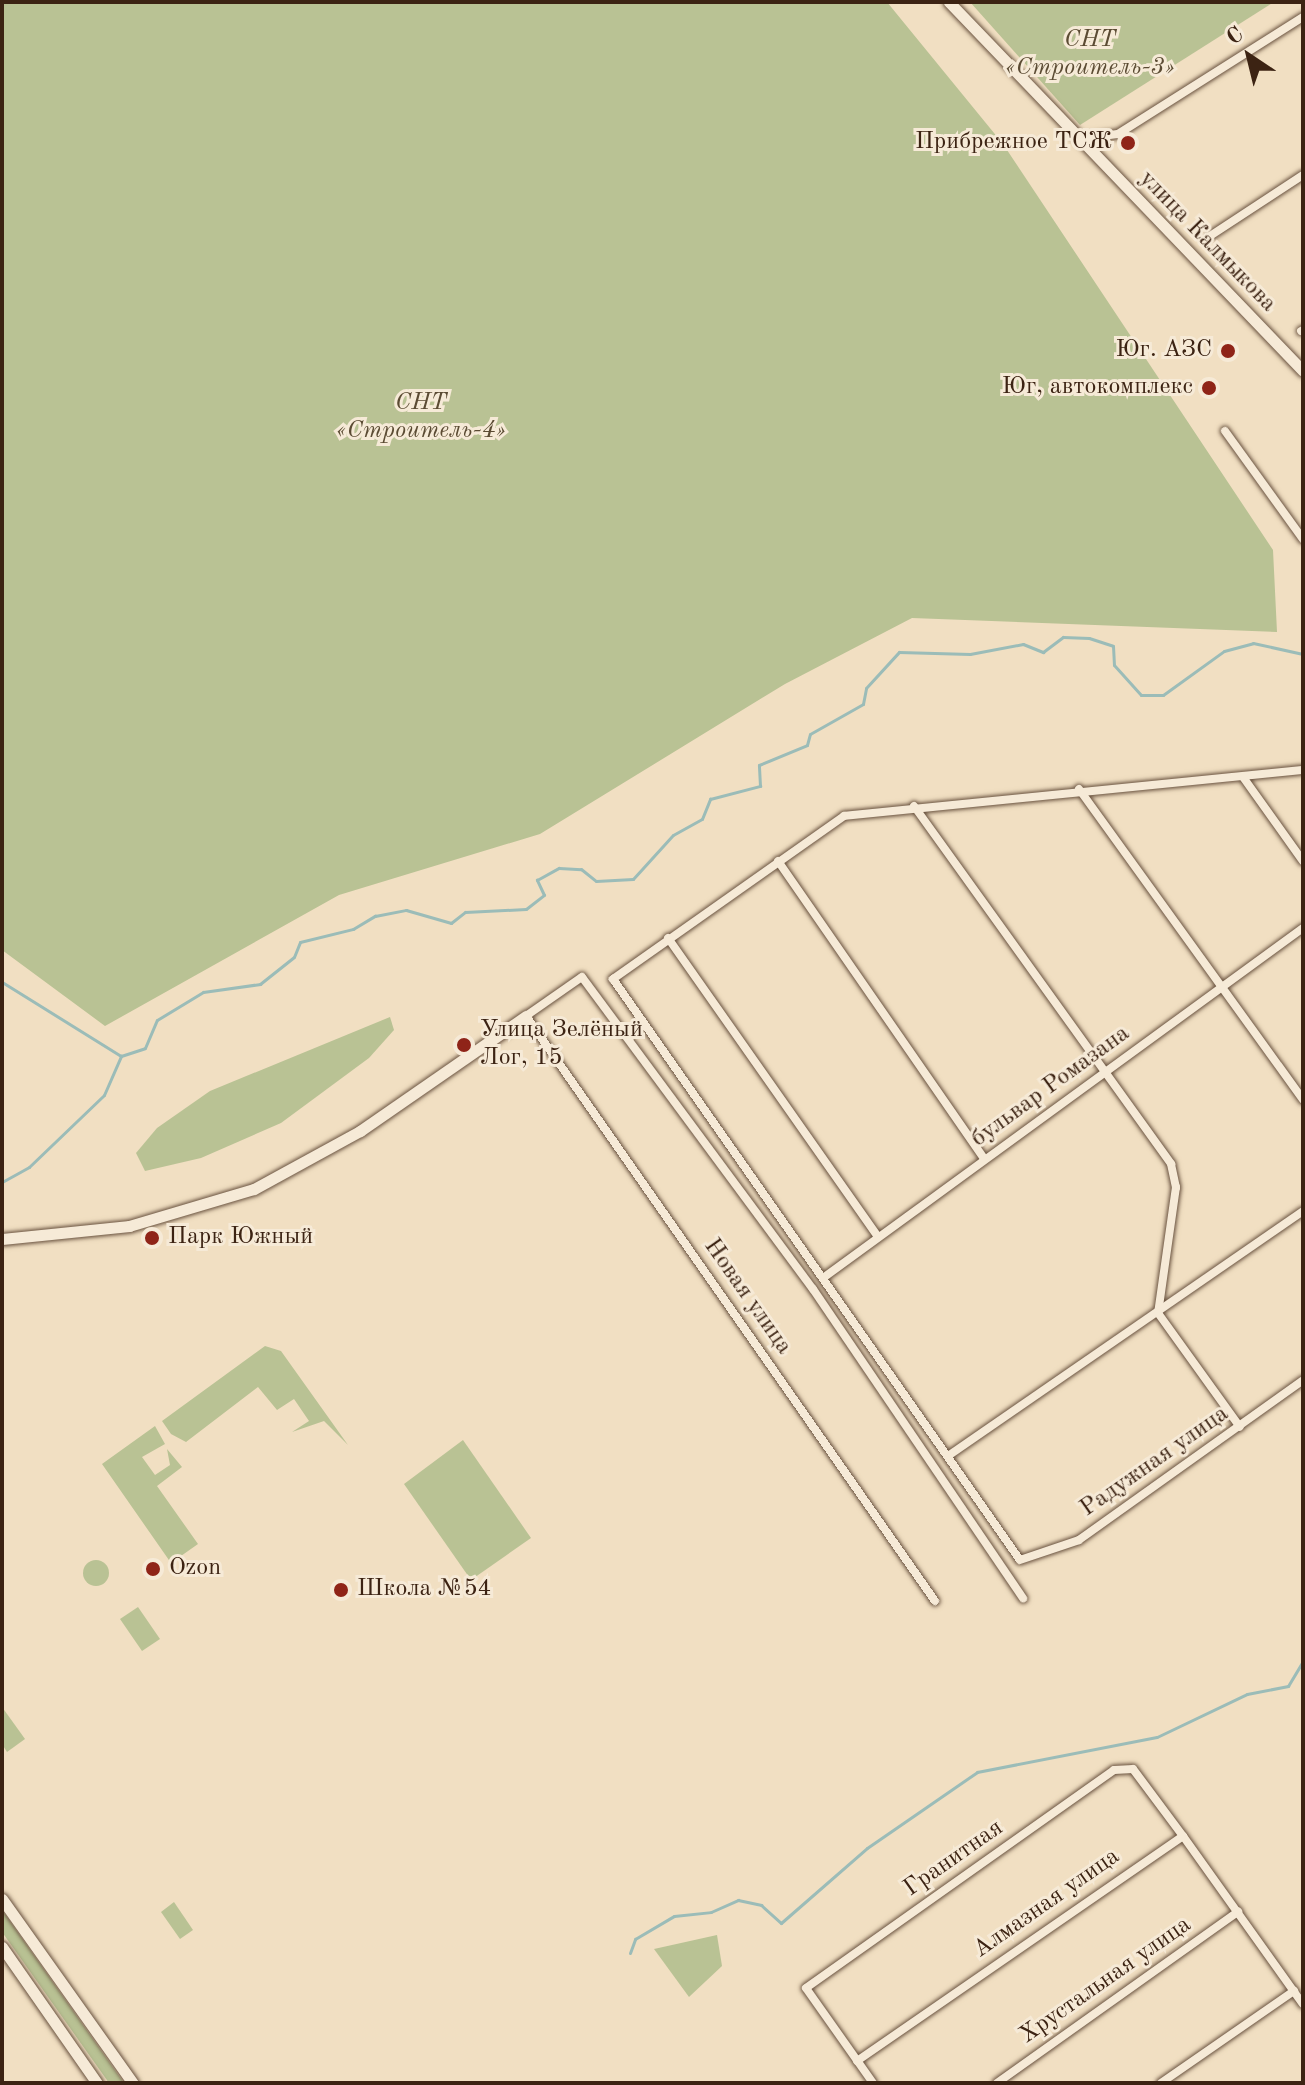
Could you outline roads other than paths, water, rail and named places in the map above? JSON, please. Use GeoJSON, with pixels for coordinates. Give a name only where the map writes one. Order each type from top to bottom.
{"type":"FeatureCollection","features":[{"type":"Feature","properties":{"kind":"street","name":"улица Калмыкова"},"geometry":{"type":"LineString","coordinates":[[949,2],[1076,139],[1303,371]]}},
{"type":"Feature","properties":{"kind":"street"},"geometry":{"type":"LineString","coordinates":[[1076,139],[1118,134],[1303,17]]}},
{"type":"Feature","properties":{"kind":"street"},"geometry":{"type":"LineString","coordinates":[[1210,236],[1303,175]]}},
{"type":"Feature","properties":{"kind":"street"},"geometry":{"type":"LineString","coordinates":[[1225,431],[1303,539]]}},
{"type":"Feature","properties":{"kind":"street"},"geometry":{"type":"LineString","coordinates":[[1303,770],[1079,789],[844,816],[668,938],[613,982],[948,1456],[1303,1211]]}},
{"type":"Feature","properties":{"kind":"street"},"geometry":{"type":"LineString","coordinates":[[1243,777],[1303,861]]}},
{"type":"Feature","properties":{"kind":"street"},"geometry":{"type":"LineString","coordinates":[[1079,789],[1303,1100]]}},
{"type":"Feature","properties":{"kind":"street"},"geometry":{"type":"LineString","coordinates":[[914,806],[1175,1175],[1158,1313],[1240,1427]]}},
{"type":"Feature","properties":{"kind":"street"},"geometry":{"type":"LineString","coordinates":[[778,861],[984,1159]]}},
{"type":"Feature","properties":{"kind":"street","name":"бульвар Ромазана"},"geometry":{"type":"LineString","coordinates":[[823,1278],[1303,928]]}},
{"type":"Feature","properties":{"kind":"street"},"geometry":{"type":"LineString","coordinates":[[668,938],[878,1237]]}},
{"type":"Feature","properties":{"kind":"street"},"geometry":{"type":"LineString","coordinates":[[2,1239],[129,1226],[254,1189],[350,1138],[582,977],[804,1276],[1023,1598]]}},
{"type":"Feature","properties":{"kind":"street","name":"Новая улица"},"geometry":{"type":"LineString","coordinates":[[526,1016],[935,1601]]}},
{"type":"Feature","properties":{"kind":"street","name":"Радужная улица"},"geometry":{"type":"LineString","coordinates":[[948,1456],[1025,1562],[1079,1540],[1303,1380]]}},
{"type":"Feature","properties":{"kind":"street","name":"Гранитная"},"geometry":{"type":"LineString","coordinates":[[857,2061],[806,1988],[1114,1770],[1133,1769],[1183,1836]]}},
{"type":"Feature","properties":{"kind":"street"},"geometry":{"type":"LineString","coordinates":[[1183,1836],[1303,2004]]}},
{"type":"Feature","properties":{"kind":"street","name":"Алмазная улица"},"geometry":{"type":"LineString","coordinates":[[857,2061],[1183,1836]]}},
{"type":"Feature","properties":{"kind":"street"},"geometry":{"type":"LineString","coordinates":[[2,1899],[133,2083]]}},
{"type":"Feature","properties":{"kind":"street","name":"Хрустальная улица"},"geometry":{"type":"LineString","coordinates":[[997,2083],[1238,1912]]}},
{"type":"Feature","properties":{"kind":"street"},"geometry":{"type":"LineString","coordinates":[[2,1947],[97,2083]]}},
{"type":"Feature","properties":{"kind":"street"},"geometry":{"type":"LineString","coordinates":[[1161,2083],[1294,1991]]}},
{"type":"Feature","properties":{"kind":"street"},"geometry":{"type":"LineString","coordinates":[[857,2061],[873,2083]]}},
{"type":"Feature","properties":{"kind":"waterway"},"geometry":{"type":"LineString","coordinates":[[2,1182],[29,1167],[104,1095],[121,1056],[145,1048],[157,1020],[203,992],[260,984],[294,957],[300,942],[353,929],[375,916],[406,910],[451,923],[465,912],[526,909],[544,895],[537,880],[559,868],[581,869],[596,881],[633,879],[673,835],[702,819],[710,799],[760,786],[759,765],[807,745],[810,734],[863,704],[866,688],[899,652],[970,654],[1023,644],[1043,652],[1063,637],[1089,638],[1113,646],[1114,665],[1141,695],[1163,695],[1224,651],[1253,643],[1303,654]]}},
{"type":"Feature","properties":{"kind":"waterway"},"geometry":{"type":"LineString","coordinates":[[2,982],[121,1056]]}},
{"type":"Feature","properties":{"kind":"waterway"},"geometry":{"type":"LineString","coordinates":[[630,1953],[635,1939],[674,1916],[711,1912],[738,1900],[761,1905],[781,1923],[867,1848],[977,1772],[1157,1737],[1247,1694],[1288,1686],[1303,1661]]}},
{"type":"Feature","properties":{"kind":"place","name":"Прибрежное ТСЖ"},"geometry":{"type":"Point","coordinates":[1128,143]}},
{"type":"Feature","properties":{"kind":"place","name":"Юг. АЗС"},"geometry":{"type":"Point","coordinates":[1228,351]}},
{"type":"Feature","properties":{"kind":"place","name":"Юг, автокомплекс"},"geometry":{"type":"Point","coordinates":[1209,388]}},
{"type":"Feature","properties":{"kind":"place","name":"Улица Зелёный Лог, 15"},"geometry":{"type":"Point","coordinates":[464,1045]}},
{"type":"Feature","properties":{"kind":"place","name":"Парк Южный"},"geometry":{"type":"Point","coordinates":[152,1238]}},
{"type":"Feature","properties":{"kind":"place","name":"Ozon"},"geometry":{"type":"Point","coordinates":[153,1569]}},
{"type":"Feature","properties":{"kind":"place","name":"Школа №54"},"geometry":{"type":"Point","coordinates":[341,1590]}},
{"type":"Feature","properties":{"kind":"park label","name":"СНТ «Строитель-3»"},"geometry":{"type":"Point","coordinates":[1090,55]}},
{"type":"Feature","properties":{"kind":"park label","name":"СНТ «Строитель-4»"},"geometry":{"type":"Point","coordinates":[421,418]}}]}
